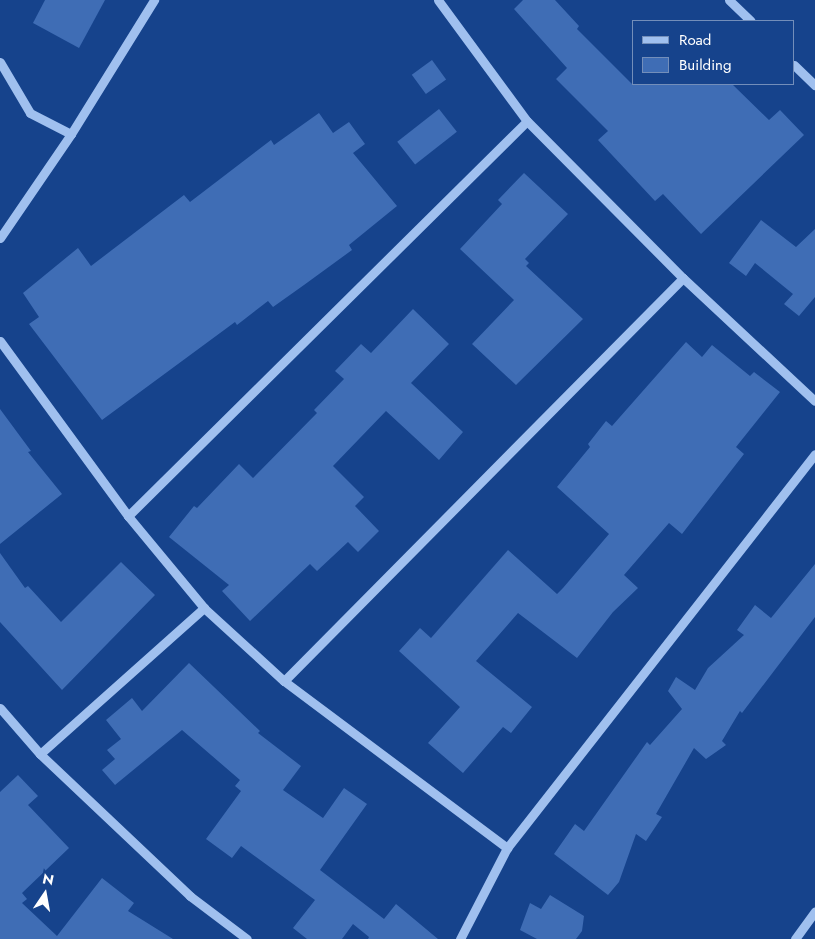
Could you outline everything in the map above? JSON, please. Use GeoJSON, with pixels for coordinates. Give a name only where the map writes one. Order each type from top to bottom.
{"type":"FeatureCollection","features":[{"type":"Feature","properties":{"kind":"street"},"geometry":{"type":"LineString","coordinates":[[0,238],[71,134],[154,0]]}},
{"type":"Feature","properties":{"kind":"street"},"geometry":{"type":"LineString","coordinates":[[438,0],[527,120],[683,278],[815,400]]}},
{"type":"Feature","properties":{"kind":"street"},"geometry":{"type":"LineString","coordinates":[[730,0],[749,20]]}},
{"type":"Feature","properties":{"kind":"street"},"geometry":{"type":"LineString","coordinates":[[0,62],[30,113],[71,134]]}},
{"type":"Feature","properties":{"kind":"street"},"geometry":{"type":"LineString","coordinates":[[795,66],[815,85]]}},
{"type":"Feature","properties":{"kind":"street"},"geometry":{"type":"LineString","coordinates":[[128,516],[527,120]]}},
{"type":"Feature","properties":{"kind":"street"},"geometry":{"type":"LineString","coordinates":[[284,681],[683,278]]}},
{"type":"Feature","properties":{"kind":"street"},"geometry":{"type":"LineString","coordinates":[[0,340],[128,516],[204,608],[284,681],[507,848]]}},
{"type":"Feature","properties":{"kind":"street"},"geometry":{"type":"LineString","coordinates":[[460,939],[507,848],[815,454]]}},
{"type":"Feature","properties":{"kind":"street"},"geometry":{"type":"LineString","coordinates":[[40,754],[204,608]]}},
{"type":"Feature","properties":{"kind":"street"},"geometry":{"type":"LineString","coordinates":[[0,708],[40,754],[190,896],[247,939]]}},
{"type":"Feature","properties":{"kind":"street"},"geometry":{"type":"LineString","coordinates":[[795,939],[815,911]]}},
{"type":"Feature","properties":{"kind":"building"},"geometry":{"type":"Polygon","coordinates":[[[45,0],[105,0],[79,48],[33,23],[45,0]]]}},
{"type":"Feature","properties":{"kind":"building"},"geometry":{"type":"Polygon","coordinates":[[[523,0],[555,0],[579,26],[577,29],[632,85],[733,85],[769,120],[780,110],[804,135],[701,234],[663,194],[655,201],[598,140],[608,131],[556,79],[567,68],[514,9],[523,0]]]}},
{"type":"Feature","properties":{"kind":"building"},"geometry":{"type":"Polygon","coordinates":[[[432,60],[446,79],[426,94],[412,75],[432,60]]]}},
{"type":"Feature","properties":{"kind":"building"},"geometry":{"type":"Polygon","coordinates":[[[439,109],[457,132],[415,164],[397,142],[439,109]]]}},
{"type":"Feature","properties":{"kind":"building"},"geometry":{"type":"Polygon","coordinates":[[[319,113],[333,133],[349,122],[365,144],[353,153],[397,206],[349,245],[352,250],[304,285],[273,307],[268,301],[237,325],[235,322],[102,420],[29,324],[39,317],[23,293],[78,248],[91,266],[184,195],[190,202],[271,140],[274,145],[319,113]]]}},
{"type":"Feature","properties":{"kind":"building"},"geometry":{"type":"Polygon","coordinates":[[[524,173],[568,214],[525,259],[529,263],[526,266],[583,319],[516,385],[472,344],[514,300],[460,249],[502,204],[498,200],[524,173]]]}},
{"type":"Feature","properties":{"kind":"building"},"geometry":{"type":"Polygon","coordinates":[[[761,220],[796,247],[815,229],[815,297],[799,316],[784,304],[793,294],[755,263],[746,276],[729,263],[761,220]]]}},
{"type":"Feature","properties":{"kind":"building"},"geometry":{"type":"Polygon","coordinates":[[[413,309],[449,344],[411,383],[463,432],[439,460],[386,411],[333,466],[364,497],[355,506],[379,531],[358,552],[348,542],[317,571],[310,564],[250,621],[222,591],[229,585],[169,537],[194,506],[197,508],[239,464],[253,478],[317,413],[314,410],[344,379],[335,371],[361,344],[371,353],[413,309]]]}},
{"type":"Feature","properties":{"kind":"building"},"geometry":{"type":"Polygon","coordinates":[[[686,342],[702,357],[712,345],[750,376],[754,372],[780,392],[736,447],[744,454],[682,534],[669,523],[624,575],[638,588],[613,612],[577,658],[518,613],[476,661],[532,707],[511,733],[503,727],[463,773],[428,743],[460,707],[399,651],[420,628],[431,638],[508,550],[557,594],[563,588],[609,534],[557,487],[590,447],[588,444],[606,421],[612,426],[686,342]]]}},
{"type":"Feature","properties":{"kind":"building"},"geometry":{"type":"Polygon","coordinates":[[[0,409],[31,451],[28,452],[62,494],[0,544],[0,409]]]}},
{"type":"Feature","properties":{"kind":"building"},"geometry":{"type":"Polygon","coordinates":[[[0,553],[25,588],[28,586],[61,622],[121,562],[155,595],[62,690],[0,622],[0,553]]]}},
{"type":"Feature","properties":{"kind":"building"},"geometry":{"type":"Polygon","coordinates":[[[815,564],[815,617],[742,713],[740,711],[722,741],[726,745],[706,759],[694,748],[656,814],[662,817],[646,841],[636,834],[619,882],[608,895],[554,854],[575,824],[584,831],[647,742],[650,745],[682,709],[668,691],[676,677],[695,690],[708,668],[744,635],[737,630],[755,605],[771,618],[815,564]]]}},
{"type":"Feature","properties":{"kind":"building"},"geometry":{"type":"Polygon","coordinates":[[[189,663],[260,731],[258,733],[301,766],[283,790],[323,818],[344,788],[367,804],[320,870],[384,919],[396,904],[438,939],[368,939],[369,937],[353,924],[342,939],[307,939],[293,928],[315,900],[241,846],[232,858],[206,839],[241,791],[235,786],[240,780],[182,730],[115,785],[102,770],[115,759],[107,750],[121,739],[106,720],[132,698],[142,711],[189,663]]]}},
{"type":"Feature","properties":{"kind":"building"},"geometry":{"type":"Polygon","coordinates":[[[18,775],[38,796],[28,805],[69,848],[22,893],[27,899],[22,903],[57,936],[102,878],[134,903],[128,911],[173,939],[0,939],[0,792],[18,775]]]}},
{"type":"Feature","properties":{"kind":"building"},"geometry":{"type":"Polygon","coordinates":[[[550,895],[584,916],[582,931],[576,939],[537,939],[520,930],[530,903],[541,909],[550,895]]]}}]}
